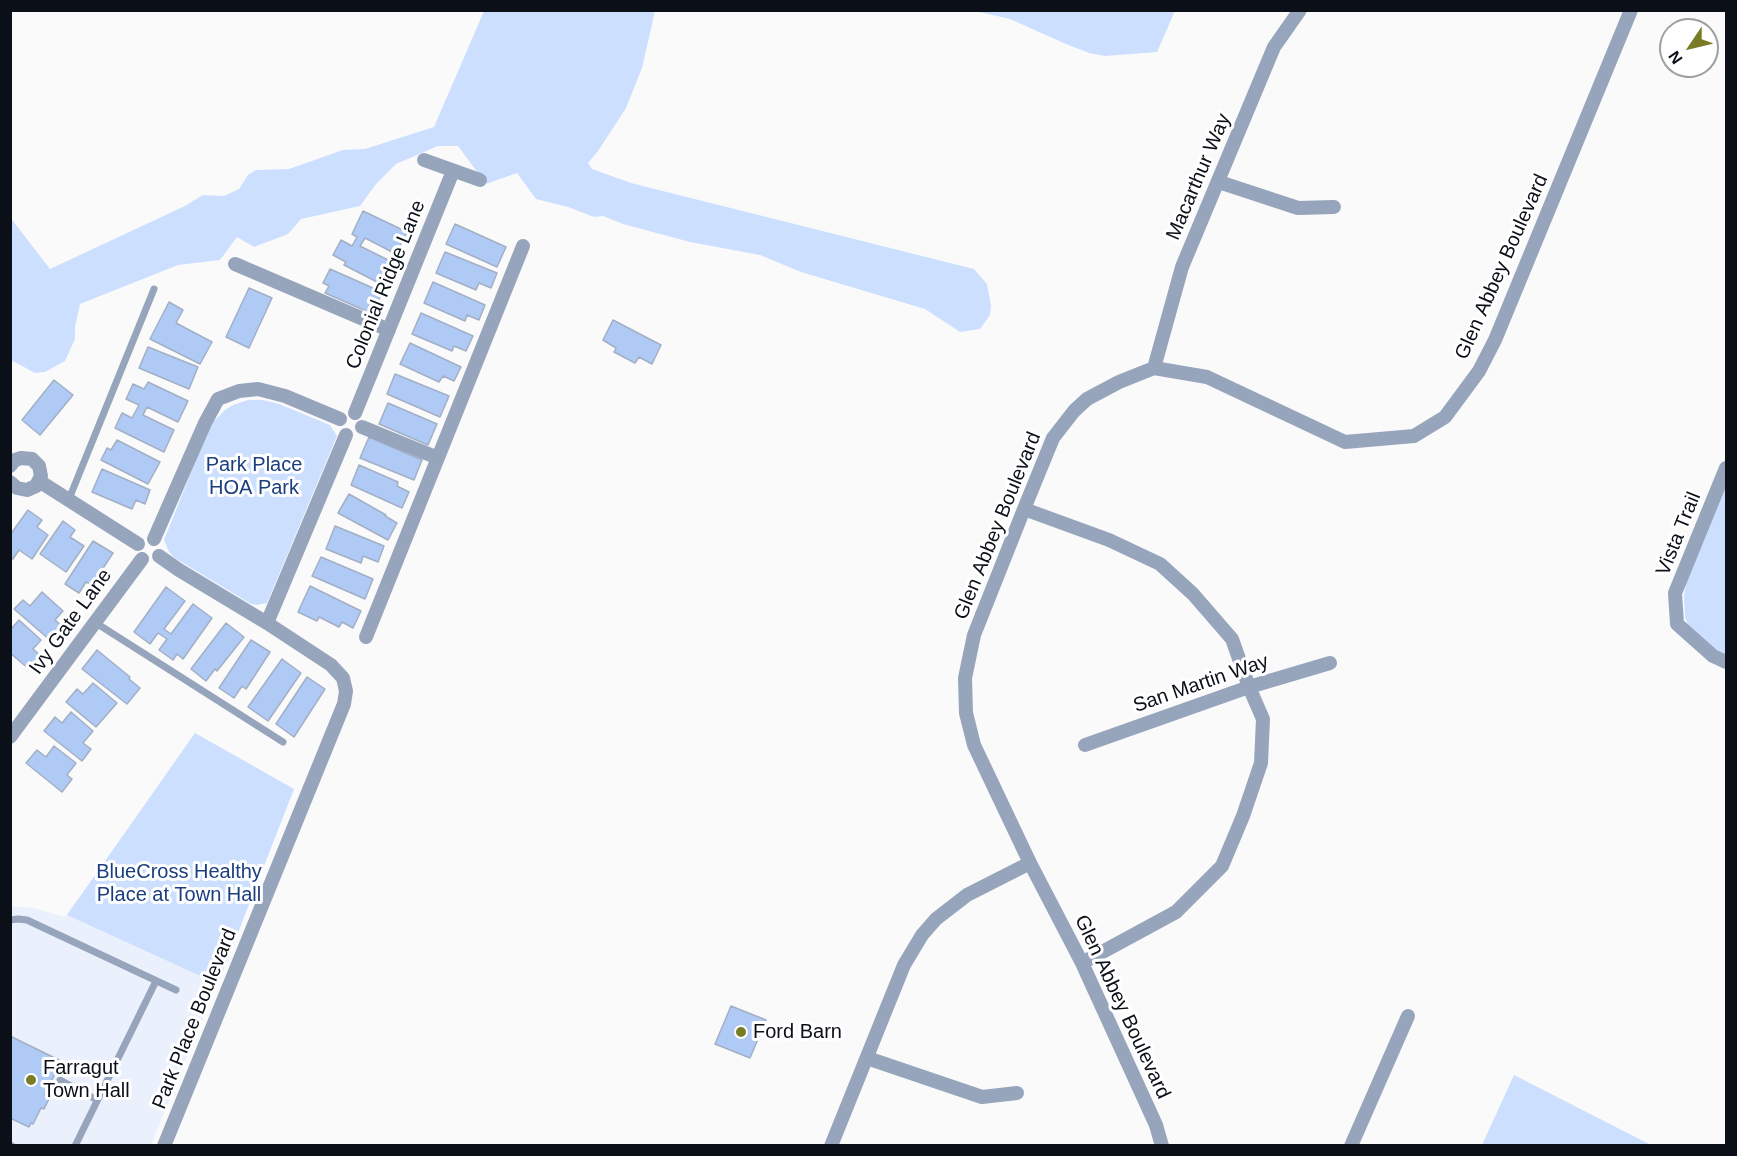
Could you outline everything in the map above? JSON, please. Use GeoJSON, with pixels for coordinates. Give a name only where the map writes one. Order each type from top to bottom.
{"type":"FeatureCollection","features":[{"type":"Feature","properties":{"kind":"street","name":"Macarthur Way"},"geometry":{"type":"LineString","coordinates":[[1154,368],[1182,267],[1274,47],[1300,10]]}},
{"type":"Feature","properties":{"kind":"street","name":"Glen Abbey Boulevard"},"geometry":{"type":"LineString","coordinates":[[1162,1146],[1156,1125],[1082,963],[1030,863],[974,745],[966,713],[964,678],[974,635],[1053,438],[1074,411],[1087,399],[1154,368],[1207,377],[1345,442],[1414,436],[1445,417],[1479,371],[1495,340],[1631,10]]}},
{"type":"Feature","properties":{"kind":"street"},"geometry":{"type":"LineString","coordinates":[[424,160],[480,180]]}},
{"type":"Feature","properties":{"kind":"street","name":"Colonial Ridge Lane"},"geometry":{"type":"LineString","coordinates":[[355,413],[453,171]]}},
{"type":"Feature","properties":{"kind":"street"},"geometry":{"type":"LineString","coordinates":[[1219,182],[1298,208],[1334,207]]}},
{"type":"Feature","properties":{"kind":"street"},"geometry":{"type":"LineString","coordinates":[[366,637],[523,246]]}},
{"type":"Feature","properties":{"kind":"street"},"geometry":{"type":"LineString","coordinates":[[236,264],[389,330]]}},
{"type":"Feature","properties":{"kind":"street"},"geometry":{"type":"LineString","coordinates":[[154,539],[205,423],[218,399],[239,391],[258,389],[285,396],[340,418]]}},
{"type":"Feature","properties":{"kind":"street"},"geometry":{"type":"LineString","coordinates":[[348,412],[355,413],[362,419],[362,427],[358,434],[346,435],[339,427],[340,418],[348,412]]}},
{"type":"Feature","properties":{"kind":"street"},"geometry":{"type":"LineString","coordinates":[[362,427],[438,458]]}},
{"type":"Feature","properties":{"kind":"street"},"geometry":{"type":"LineString","coordinates":[[267,623],[346,435]]}},
{"type":"Feature","properties":{"kind":"street"},"geometry":{"type":"LineString","coordinates":[[10,466],[15,460],[21,458],[32,459],[39,466],[41,476],[36,486],[27,490],[17,488],[10,482]]}},
{"type":"Feature","properties":{"kind":"street","name":"Vista Trail"},"geometry":{"type":"LineString","coordinates":[[1726,468],[1675,593],[1677,624],[1713,656],[1726,662]]}},
{"type":"Feature","properties":{"kind":"street"},"geometry":{"type":"LineString","coordinates":[[39,481],[138,544]]}},
{"type":"Feature","properties":{"kind":"street"},"geometry":{"type":"LineString","coordinates":[[1024,509],[1109,540],[1160,564],[1193,594],[1232,639],[1263,719],[1261,763],[1244,816],[1222,866],[1176,912],[1082,963]]}},
{"type":"Feature","properties":{"kind":"street"},"geometry":{"type":"LineString","coordinates":[[147,538],[154,539],[160,544],[157,559],[150,562],[142,559],[138,555],[138,544],[147,538]]}},
{"type":"Feature","properties":{"kind":"street","name":"Park Place Boulevard"},"geometry":{"type":"LineString","coordinates":[[159,556],[331,665],[345,681],[346,699],[164,1146]]}},
{"type":"Feature","properties":{"kind":"street","name":"Ivy Gate Lane"},"geometry":{"type":"LineString","coordinates":[[10,737],[142,559]]}},
{"type":"Feature","properties":{"kind":"street","name":"San Martin Way"},"geometry":{"type":"LineString","coordinates":[[1085,745],[1249,687],[1330,663]]}},
{"type":"Feature","properties":{"kind":"street"},"geometry":{"type":"LineString","coordinates":[[831,1146],[904,965],[922,935],[936,919],[967,895],[1030,863]]}},
{"type":"Feature","properties":{"kind":"street"},"geometry":{"type":"LineString","coordinates":[[1351,1146],[1408,1016]]}},
{"type":"Feature","properties":{"kind":"street"},"geometry":{"type":"LineString","coordinates":[[867,1058],[982,1097],[1017,1093]]}},
{"type":"Feature","properties":{"kind":"lane"},"geometry":{"type":"LineString","coordinates":[[69,499],[154,289]]}},
{"type":"Feature","properties":{"kind":"lane"},"geometry":{"type":"LineString","coordinates":[[96,623],[283,742]]}},
{"type":"Feature","properties":{"kind":"lane"},"geometry":{"type":"LineString","coordinates":[[10,920],[27,920],[176,990]]}},
{"type":"Feature","properties":{"kind":"lane"},"geometry":{"type":"LineString","coordinates":[[75,1146],[156,981]]}},
{"type":"Feature","properties":{"kind":"lane"},"geometry":{"type":"LineString","coordinates":[[60,1080],[97,1100]]}},
{"type":"Feature","properties":{"kind":"shaded area"},"geometry":{"type":"Polygon","coordinates":[[[76,901],[222,972],[151,1145],[11,1145],[10,906],[34,908],[65,917],[76,901]]]}},
{"type":"Feature","properties":{"kind":"green space"},"geometry":{"type":"Polygon","coordinates":[[[1175,10],[1157,52],[1105,56],[1089,53],[1010,19],[975,11],[1175,10]]]}},
{"type":"Feature","properties":{"kind":"green space"},"geometry":{"type":"Polygon","coordinates":[[[484,11],[655,11],[642,68],[626,108],[588,163],[592,169],[631,183],[974,269],[987,284],[991,306],[990,315],[980,329],[960,332],[925,309],[801,272],[760,255],[690,242],[536,199],[517,173],[486,184],[458,146],[438,146],[396,164],[376,184],[360,206],[301,219],[288,234],[254,247],[237,237],[220,260],[178,265],[80,304],[75,339],[65,361],[45,372],[35,373],[11,360],[10,217],[50,269],[185,206],[203,195],[224,196],[239,189],[248,175],[256,170],[289,169],[343,150],[365,149],[434,127],[484,11]]]}},
{"type":"Feature","properties":{"kind":"green space","name":"Park Place HOA Park"},"geometry":{"type":"Polygon","coordinates":[[[248,400],[263,400],[279,404],[330,425],[337,436],[267,603],[257,605],[251,604],[175,558],[169,552],[164,540],[212,423],[225,410],[248,400]]]}},
{"type":"Feature","properties":{"kind":"green space"},"geometry":{"type":"Polygon","coordinates":[[[1726,482],[1726,657],[1703,643],[1689,628],[1685,617],[1684,596],[1686,583],[1726,482]]]}},
{"type":"Feature","properties":{"kind":"green space","name":"BlueCross Healthy Place at Town Hall"},"geometry":{"type":"Polygon","coordinates":[[[195,733],[294,789],[218,984],[67,915],[195,733]]]}},
{"type":"Feature","properties":{"kind":"green space"},"geometry":{"type":"Polygon","coordinates":[[[1514,1075],[1651,1145],[1482,1145],[1514,1075]]]}},
{"type":"Feature","properties":{"kind":"building"},"geometry":{"type":"Polygon","coordinates":[[[363,211],[407,232],[396,254],[365,238],[360,246],[394,263],[383,285],[344,265],[346,262],[333,255],[341,240],[352,246],[357,237],[352,234],[363,211]]]}},
{"type":"Feature","properties":{"kind":"building"},"geometry":{"type":"Polygon","coordinates":[[[455,224],[506,247],[497,267],[446,244],[455,224]]]}},
{"type":"Feature","properties":{"kind":"building"},"geometry":{"type":"Polygon","coordinates":[[[445,252],[497,273],[491,288],[479,283],[476,290],[436,273],[445,252]]]}},
{"type":"Feature","properties":{"kind":"building"},"geometry":{"type":"Polygon","coordinates":[[[330,269],[382,292],[373,314],[325,293],[329,286],[323,283],[330,269]]]}},
{"type":"Feature","properties":{"kind":"building"},"geometry":{"type":"Polygon","coordinates":[[[433,282],[485,305],[479,320],[467,315],[465,321],[424,303],[433,282]]]}},
{"type":"Feature","properties":{"kind":"building"},"geometry":{"type":"Polygon","coordinates":[[[249,288],[272,298],[249,348],[226,337],[249,288]]]}},
{"type":"Feature","properties":{"kind":"building"},"geometry":{"type":"Polygon","coordinates":[[[169,302],[183,310],[176,323],[212,342],[200,364],[150,339],[169,302]]]}},
{"type":"Feature","properties":{"kind":"building"},"geometry":{"type":"Polygon","coordinates":[[[421,313],[473,336],[466,351],[454,346],[452,351],[412,334],[421,313]]]}},
{"type":"Feature","properties":{"kind":"building"},"geometry":{"type":"Polygon","coordinates":[[[613,320],[661,345],[652,364],[639,357],[635,363],[614,352],[616,348],[603,340],[613,320]]]}},
{"type":"Feature","properties":{"kind":"building"},"geometry":{"type":"Polygon","coordinates":[[[410,343],[461,367],[454,381],[443,376],[439,382],[400,364],[410,343]]]}},
{"type":"Feature","properties":{"kind":"building"},"geometry":{"type":"Polygon","coordinates":[[[148,347],[198,367],[189,389],[139,368],[148,347]]]}},
{"type":"Feature","properties":{"kind":"building"},"geometry":{"type":"Polygon","coordinates":[[[395,374],[449,396],[440,417],[387,394],[395,374]]]}},
{"type":"Feature","properties":{"kind":"building"},"geometry":{"type":"Polygon","coordinates":[[[54,380],[73,395],[40,435],[22,420],[54,380]]]}},
{"type":"Feature","properties":{"kind":"building"},"geometry":{"type":"Polygon","coordinates":[[[148,382],[188,401],[178,422],[147,407],[143,415],[174,430],[164,452],[115,428],[122,413],[132,418],[139,405],[126,399],[133,384],[144,389],[148,382]]]}},
{"type":"Feature","properties":{"kind":"building"},"geometry":{"type":"Polygon","coordinates":[[[388,403],[437,424],[428,445],[379,424],[388,403]]]}},
{"type":"Feature","properties":{"kind":"building"},"geometry":{"type":"Polygon","coordinates":[[[369,437],[422,460],[414,480],[360,458],[369,437]]]}},
{"type":"Feature","properties":{"kind":"building"},"geometry":{"type":"Polygon","coordinates":[[[117,440],[160,462],[148,484],[101,460],[107,448],[111,450],[117,440]]]}},
{"type":"Feature","properties":{"kind":"building"},"geometry":{"type":"Polygon","coordinates":[[[359,465],[398,482],[397,486],[409,492],[402,508],[351,485],[359,465]]]}},
{"type":"Feature","properties":{"kind":"building"},"geometry":{"type":"Polygon","coordinates":[[[102,469],[150,490],[145,504],[136,500],[132,509],[92,492],[102,469]]]}},
{"type":"Feature","properties":{"kind":"building"},"geometry":{"type":"Polygon","coordinates":[[[349,494],[397,523],[388,540],[338,513],[349,494]]]}},
{"type":"Feature","properties":{"kind":"building"},"geometry":{"type":"Polygon","coordinates":[[[28,510],[42,520],[37,527],[48,535],[32,559],[19,550],[13,559],[10,558],[10,535],[28,510]]]}},
{"type":"Feature","properties":{"kind":"building"},"geometry":{"type":"Polygon","coordinates":[[[63,521],[75,530],[70,537],[84,546],[66,572],[40,554],[63,521]]]}},
{"type":"Feature","properties":{"kind":"building"},"geometry":{"type":"Polygon","coordinates":[[[335,526],[384,546],[378,562],[363,556],[361,563],[326,549],[335,526]]]}},
{"type":"Feature","properties":{"kind":"building"},"geometry":{"type":"Polygon","coordinates":[[[93,541],[113,553],[92,585],[86,582],[79,593],[65,584],[93,541]]]}},
{"type":"Feature","properties":{"kind":"building"},"geometry":{"type":"Polygon","coordinates":[[[321,557],[373,579],[365,599],[312,576],[321,557]]]}},
{"type":"Feature","properties":{"kind":"building"},"geometry":{"type":"Polygon","coordinates":[[[310,586],[361,611],[353,628],[342,622],[339,627],[319,617],[317,621],[298,612],[310,586]]]}},
{"type":"Feature","properties":{"kind":"building"},"geometry":{"type":"Polygon","coordinates":[[[166,587],[185,601],[164,629],[171,634],[193,604],[212,618],[183,659],[177,654],[173,660],[159,650],[167,639],[158,633],[150,644],[134,632],[166,587]]]}},
{"type":"Feature","properties":{"kind":"building"},"geometry":{"type":"Polygon","coordinates":[[[42,592],[63,611],[55,620],[63,627],[51,641],[14,609],[23,600],[30,606],[42,592]]]}},
{"type":"Feature","properties":{"kind":"building"},"geometry":{"type":"Polygon","coordinates":[[[19,620],[41,640],[33,649],[41,656],[29,669],[10,653],[10,630],[19,620]]]}},
{"type":"Feature","properties":{"kind":"building"},"geometry":{"type":"Polygon","coordinates":[[[226,623],[244,637],[206,681],[191,669],[226,623]]]}},
{"type":"Feature","properties":{"kind":"building"},"geometry":{"type":"Polygon","coordinates":[[[251,640],[270,652],[246,689],[242,686],[234,698],[219,688],[251,640]]]}},
{"type":"Feature","properties":{"kind":"building"},"geometry":{"type":"Polygon","coordinates":[[[97,650],[140,688],[127,704],[82,669],[97,650]]]}},
{"type":"Feature","properties":{"kind":"building"},"geometry":{"type":"Polygon","coordinates":[[[282,659],[301,673],[268,721],[248,707],[282,659]]]}},
{"type":"Feature","properties":{"kind":"building"},"geometry":{"type":"Polygon","coordinates":[[[307,677],[325,689],[294,737],[276,724],[307,677]]]}},
{"type":"Feature","properties":{"kind":"building"},"geometry":{"type":"Polygon","coordinates":[[[93,683],[117,703],[96,727],[66,702],[77,689],[83,694],[93,683]]]}},
{"type":"Feature","properties":{"kind":"building"},"geometry":{"type":"Polygon","coordinates":[[[71,712],[93,731],[83,743],[91,749],[82,761],[44,731],[55,717],[62,723],[71,712]]]}},
{"type":"Feature","properties":{"kind":"building"},"geometry":{"type":"Polygon","coordinates":[[[54,746],[76,763],[67,775],[72,779],[62,792],[26,763],[37,750],[46,757],[54,746]]]}},
{"type":"Feature","properties":{"kind":"building","name":"Ford Barn"},"geometry":{"type":"Polygon","coordinates":[[[731,1006],[766,1020],[750,1058],[715,1044],[731,1006]]]}},
{"type":"Feature","properties":{"kind":"building","name":"Farragut Town Hall"},"geometry":{"type":"Polygon","coordinates":[[[10,1036],[59,1060],[57,1064],[59,1066],[45,1094],[50,1097],[44,1109],[41,1108],[29,1127],[10,1118],[10,1036]]]}},
{"type":"Feature","properties":{"kind":"place","name":"Ford Barn"},"geometry":{"type":"Point","coordinates":[741,1032]}},
{"type":"Feature","properties":{"kind":"place","name":"Farragut Town Hall"},"geometry":{"type":"Point","coordinates":[31,1080]}}]}
